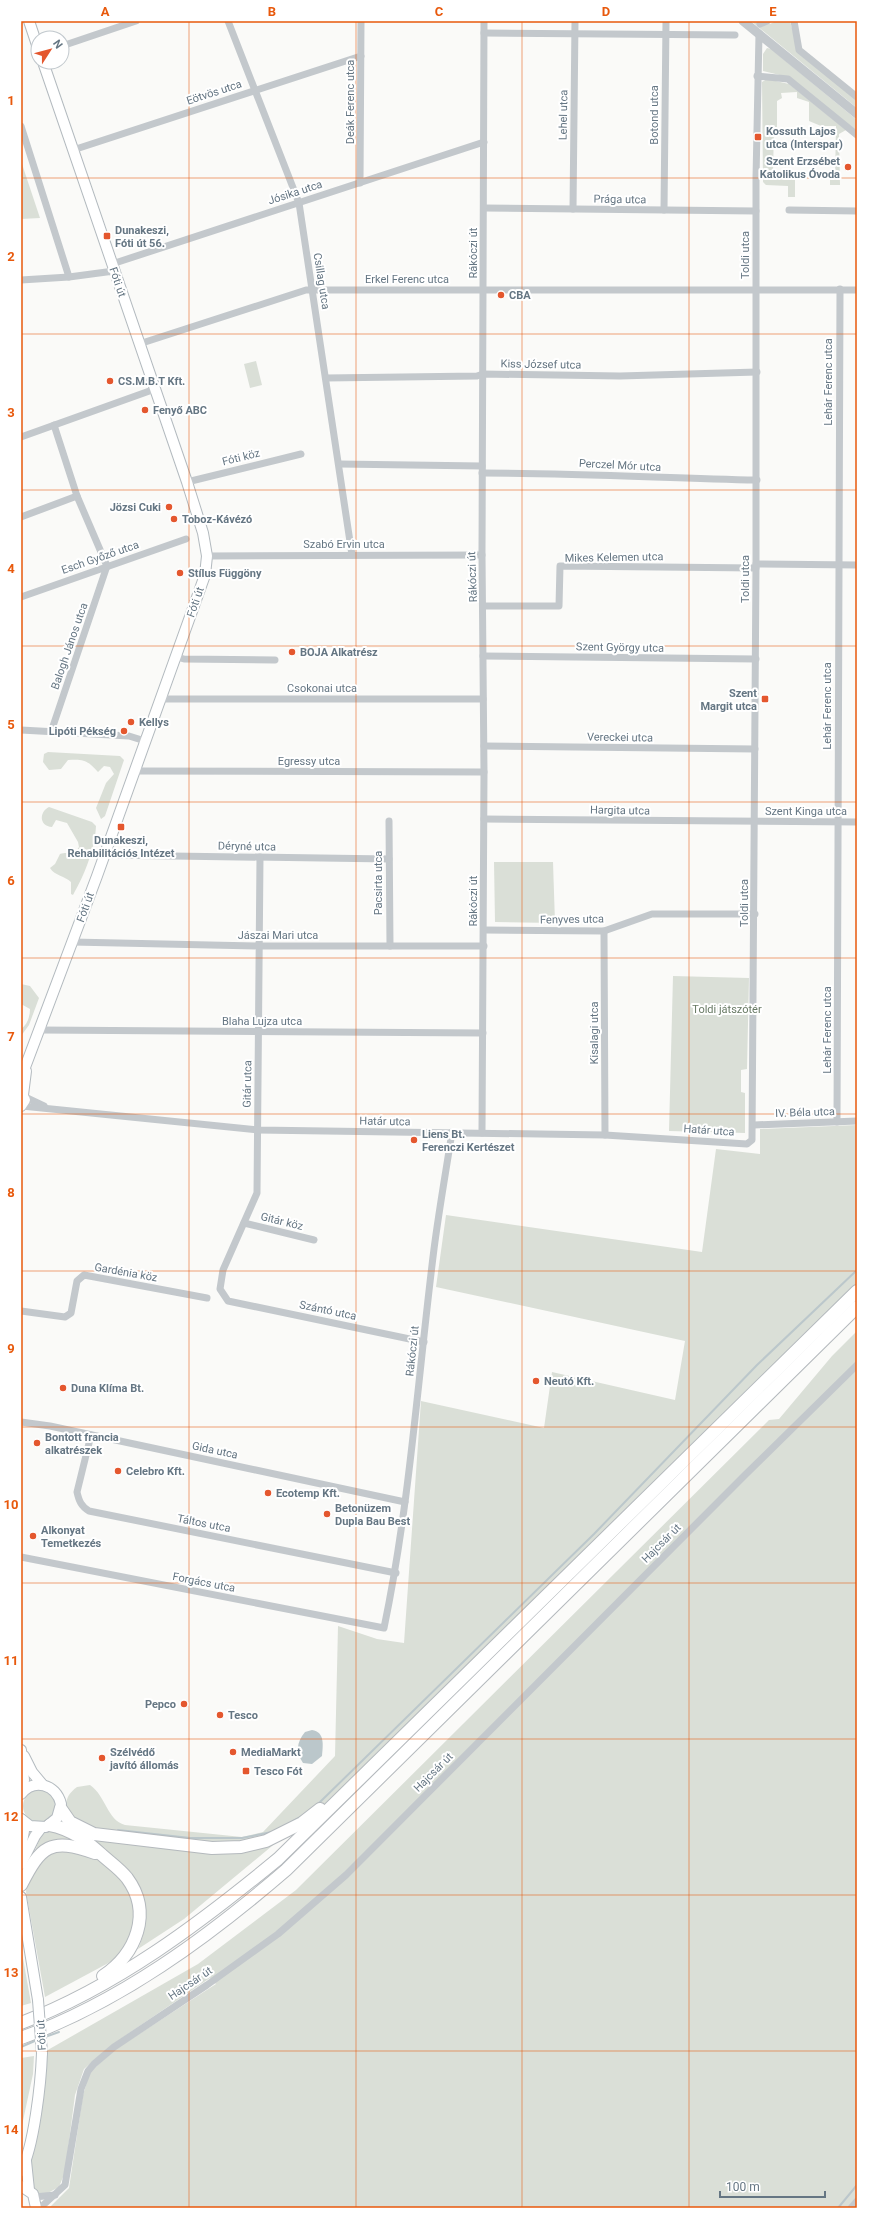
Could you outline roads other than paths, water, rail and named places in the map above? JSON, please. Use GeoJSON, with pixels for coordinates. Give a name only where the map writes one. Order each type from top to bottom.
{"type":"FeatureCollection","features":[{"type":"Feature","properties":{"kind":"highway"},"geometry":{"type":"LineString","coordinates":[[21,2023],[73,2000],[128,1970],[204,1919],[278,1859],[857,1291]]}},
{"type":"Feature","properties":{"kind":"highway"},"geometry":{"type":"LineString","coordinates":[[21,2038],[85,2010],[146,1976],[213,1930],[286,1870],[857,1307]]}},
{"type":"Feature","properties":{"kind":"highway"},"geometry":{"type":"LineString","coordinates":[[60,1809],[65,1817],[77,1826],[103,1836],[193,1847],[241,1847],[266,1841],[296,1827],[370,1770]]}},
{"type":"Feature","properties":{"kind":"highway"},"geometry":{"type":"LineString","coordinates":[[46,1826],[70,1831],[120,1870],[132,1886],[140,1911],[139,1928],[135,1941],[125,1958],[113,1969],[87,1986],[73,2000]]}},
{"type":"Feature","properties":{"kind":"highway"},"geometry":{"type":"LineString","coordinates":[[21,1885],[37,1857],[52,1847],[71,1845],[103,1856]]}},
{"type":"Feature","properties":{"kind":"main road","name":"Fóti út"},"geometry":{"type":"LineString","coordinates":[[22,1099],[23,1074],[177,657],[205,575],[207,556],[203,533],[187,482],[46,70]]}},
{"type":"Feature","properties":{"kind":"main road"},"geometry":{"type":"LineString","coordinates":[[21,1750],[32,1772],[42,1784]]}},
{"type":"Feature","properties":{"kind":"main road"},"geometry":{"type":"LineString","coordinates":[[21,1750],[24,1780],[21,1793]]}},
{"type":"Feature","properties":{"kind":"main road"},"geometry":{"type":"LineString","coordinates":[[21,1793],[31,1786],[42,1784],[48,1786],[57,1794],[60,1809],[57,1818],[34,1836],[21,1864]]}},
{"type":"Feature","properties":{"kind":"main road"},"geometry":{"type":"LineString","coordinates":[[21,1818],[30,1826],[46,1826]]}},
{"type":"Feature","properties":{"kind":"main road"},"geometry":{"type":"LineString","coordinates":[[21,1818],[24,1832],[21,1848]]}},
{"type":"Feature","properties":{"kind":"main road","name":"Fóti út"},"geometry":{"type":"LineString","coordinates":[[21,1897],[38,2000],[42,2053],[39,2086],[26,2161],[21,2171]]}},
{"type":"Feature","properties":{"kind":"main road"},"geometry":{"type":"LineString","coordinates":[[26,2161],[28,2191],[36,2208]]}},
{"type":"Feature","properties":{"kind":"street"},"geometry":{"type":"LineString","coordinates":[[70,43],[136,21]]}},
{"type":"Feature","properties":{"kind":"street","name":"Csillag utca"},"geometry":{"type":"LineString","coordinates":[[228,21],[299,203],[352,555]]}},
{"type":"Feature","properties":{"kind":"street","name":"Deák Ferenc utca"},"geometry":{"type":"LineString","coordinates":[[360,183],[361,21]]}},
{"type":"Feature","properties":{"kind":"street","name":"Rákóczi út"},"geometry":{"type":"LineString","coordinates":[[482,1133],[484,946],[484,606],[482,555],[482,470],[484,291],[484,21]]}},
{"type":"Feature","properties":{"kind":"street","name":"Lehel utca"},"geometry":{"type":"LineString","coordinates":[[573,209],[575,21]]}},
{"type":"Feature","properties":{"kind":"street","name":"Botond utca"},"geometry":{"type":"LineString","coordinates":[[664,210],[666,21]]}},
{"type":"Feature","properties":{"kind":"street"},"geometry":{"type":"LineString","coordinates":[[744,21],[857,114]]}},
{"type":"Feature","properties":{"kind":"street"},"geometry":{"type":"LineString","coordinates":[[760,24],[768,21]]}},
{"type":"Feature","properties":{"kind":"street"},"geometry":{"type":"LineString","coordinates":[[794,21],[799,50],[857,97]]}},
{"type":"Feature","properties":{"kind":"street"},"geometry":{"type":"LineString","coordinates":[[484,33],[735,35]]}},
{"type":"Feature","properties":{"kind":"street","name":"Toldi utca"},"geometry":{"type":"LineString","coordinates":[[754,1124],[757,480],[756,211],[757,76],[759,34]]}},
{"type":"Feature","properties":{"kind":"street","name":"Eötvös utca"},"geometry":{"type":"LineString","coordinates":[[73,150],[361,56]]}},
{"type":"Feature","properties":{"kind":"street"},"geometry":{"type":"LineString","coordinates":[[757,76],[788,79],[857,135]]}},
{"type":"Feature","properties":{"kind":"street"},"geometry":{"type":"LineString","coordinates":[[21,126],[69,277]]}},
{"type":"Feature","properties":{"kind":"street","name":"Jósika utca"},"geometry":{"type":"LineString","coordinates":[[21,280],[69,277],[113,267],[299,203],[484,142]]}},
{"type":"Feature","properties":{"kind":"street","name":"Prága utca"},"geometry":{"type":"LineString","coordinates":[[484,208],[756,211]]}},
{"type":"Feature","properties":{"kind":"street"},"geometry":{"type":"LineString","coordinates":[[789,210],[857,210]]}},
{"type":"Feature","properties":{"kind":"street","name":"Erkel Ferenc utca"},"geometry":{"type":"LineString","coordinates":[[140,344],[306,290],[857,290]]}},
{"type":"Feature","properties":{"kind":"street","name":"Lehár Ferenc utca"},"geometry":{"type":"LineString","coordinates":[[837,1122],[840,290]]}},
{"type":"Feature","properties":{"kind":"street","name":"Kiss József utca"},"geometry":{"type":"LineString","coordinates":[[326,378],[477,376],[483,374],[620,376],[757,372]]}},
{"type":"Feature","properties":{"kind":"street"},"geometry":{"type":"LineString","coordinates":[[21,437],[155,389]]}},
{"type":"Feature","properties":{"kind":"street"},"geometry":{"type":"LineString","coordinates":[[54,425],[77,496],[107,566]]}},
{"type":"Feature","properties":{"kind":"street","name":"Fóti köz"},"geometry":{"type":"LineString","coordinates":[[187,482],[301,454]]}},
{"type":"Feature","properties":{"kind":"street","name":"Perczel Mór utca"},"geometry":{"type":"LineString","coordinates":[[339,464],[583,473],[629,477],[757,480]]}},
{"type":"Feature","properties":{"kind":"street"},"geometry":{"type":"LineString","coordinates":[[21,517],[77,496]]}},
{"type":"Feature","properties":{"kind":"street","name":"Esch Győző utca"},"geometry":{"type":"LineString","coordinates":[[21,596],[186,540]]}},
{"type":"Feature","properties":{"kind":"street","name":"Szabó Ervin utca"},"geometry":{"type":"LineString","coordinates":[[207,556],[482,555]]}},
{"type":"Feature","properties":{"kind":"street"},"geometry":{"type":"LineString","coordinates":[[756,566],[857,565]]}},
{"type":"Feature","properties":{"kind":"street","name":"Balogh János utca"},"geometry":{"type":"LineString","coordinates":[[51,732],[107,566]]}},
{"type":"Feature","properties":{"kind":"street","name":"Mikes Kelemen utca"},"geometry":{"type":"LineString","coordinates":[[484,606],[559,606],[560,566],[756,566]]}},
{"type":"Feature","properties":{"kind":"street","name":"Szent György utca"},"geometry":{"type":"LineString","coordinates":[[483,656],[756,659]]}},
{"type":"Feature","properties":{"kind":"street"},"geometry":{"type":"LineString","coordinates":[[177,657],[184,660],[275,660]]}},
{"type":"Feature","properties":{"kind":"street","name":"Csokonai utca"},"geometry":{"type":"LineString","coordinates":[[161,699],[483,699]]}},
{"type":"Feature","properties":{"kind":"street"},"geometry":{"type":"LineString","coordinates":[[21,730],[129,736],[145,741]]}},
{"type":"Feature","properties":{"kind":"street","name":"Vereckei utca"},"geometry":{"type":"LineString","coordinates":[[484,746],[756,749]]}},
{"type":"Feature","properties":{"kind":"street","name":"Egressy utca"},"geometry":{"type":"LineString","coordinates":[[134,771],[484,772]]}},
{"type":"Feature","properties":{"kind":"street","name":"Hargita utca"},"geometry":{"type":"LineString","coordinates":[[484,819],[755,823]]}},
{"type":"Feature","properties":{"kind":"street","name":"Pacsirta utca"},"geometry":{"type":"LineString","coordinates":[[389,821],[390,946]]}},
{"type":"Feature","properties":{"kind":"street","name":"Szent Kinga utca"},"geometry":{"type":"LineString","coordinates":[[755,823],[857,822]]}},
{"type":"Feature","properties":{"kind":"street","name":"Déryné utca"},"geometry":{"type":"LineString","coordinates":[[104,855],[389,858]]}},
{"type":"Feature","properties":{"kind":"street","name":"Gitár utca"},"geometry":{"type":"LineString","coordinates":[[228,1301],[220,1290],[223,1270],[257,1193],[260,857]]}},
{"type":"Feature","properties":{"kind":"street","name":"Fenyves utca"},"geometry":{"type":"LineString","coordinates":[[484,930],[604,931],[652,914],[755,914]]}},
{"type":"Feature","properties":{"kind":"street","name":"Kisalagi utca"},"geometry":{"type":"LineString","coordinates":[[604,931],[605,1135]]}},
{"type":"Feature","properties":{"kind":"street","name":"Jászai Mari utca"},"geometry":{"type":"LineString","coordinates":[[72,942],[260,946],[484,946]]}},
{"type":"Feature","properties":{"kind":"street","name":"Blaha Lujza utca"},"geometry":{"type":"LineString","coordinates":[[40,1030],[483,1032]]}},
{"type":"Feature","properties":{"kind":"street","name":"Határ utca"},"geometry":{"type":"LineString","coordinates":[[22,1099],[50,1108],[258,1130],[605,1135],[747,1144],[752,1140],[754,1124]]}},
{"type":"Feature","properties":{"kind":"street","name":"IV. Béla utca"},"geometry":{"type":"LineString","coordinates":[[754,1124],[857,1121]]}},
{"type":"Feature","properties":{"kind":"street","name":"Rákóczi út"},"geometry":{"type":"LineString","coordinates":[[384,1628],[396,1573],[434,1250],[452,1132]]}},
{"type":"Feature","properties":{"kind":"street","name":"Gitár köz"},"geometry":{"type":"LineString","coordinates":[[244,1223],[314,1240]]}},
{"type":"Feature","properties":{"kind":"street","name":"Gardénia köz"},"geometry":{"type":"LineString","coordinates":[[21,1311],[65,1316],[71,1313],[77,1281],[84,1275],[207,1298]]}},
{"type":"Feature","properties":{"kind":"street","name":"Szántó utca"},"geometry":{"type":"LineString","coordinates":[[228,1301],[424,1342]]}},
{"type":"Feature","properties":{"kind":"street","name":"Hajcsár út"},"geometry":{"type":"LineString","coordinates":[[40,2208],[57,2194],[67,2181],[81,2089],[85,2077],[94,2064],[114,2047],[207,1986],[278,1934],[318,1900],[857,1366]]}},
{"type":"Feature","properties":{"kind":"street","name":"Gida utca"},"geometry":{"type":"LineString","coordinates":[[21,1422],[50,1426],[405,1502]]}},
{"type":"Feature","properties":{"kind":"street","name":"Táltos utca"},"geometry":{"type":"LineString","coordinates":[[91,1435],[78,1492],[78,1500],[82,1507],[89,1511],[396,1573]]}},
{"type":"Feature","properties":{"kind":"street","name":"Forgács utca"},"geometry":{"type":"LineString","coordinates":[[21,1557],[384,1628]]}},
{"type":"Feature","properties":{"kind":"street"},"geometry":{"type":"LineString","coordinates":[[28,2191],[57,2194]]}},
{"type":"Feature","properties":{"kind":"street"},"geometry":{"type":"LineString","coordinates":[[851,2208],[857,2201]]}},
{"type":"Feature","properties":{"kind":"waterway"},"geometry":{"type":"LineString","coordinates":[[318,1804],[594,1534],[757,1365],[857,1270]]}},
{"type":"Feature","properties":{"kind":"waterway"},"geometry":{"type":"LineString","coordinates":[[293,1821],[302,1816]]}},
{"type":"Feature","properties":{"kind":"waterway"},"geometry":{"type":"LineString","coordinates":[[118,1830],[190,1838],[242,1838],[272,1832]]}},
{"type":"Feature","properties":{"kind":"waterway"},"geometry":{"type":"LineString","coordinates":[[45,2037],[59,2032]]}},
{"type":"Feature","properties":{"kind":"waterway"},"geometry":{"type":"LineString","coordinates":[[21,2047],[37,2040]]}},
{"type":"Feature","properties":{"kind":"waterway"},"geometry":{"type":"LineString","coordinates":[[838,2208],[857,2185]]}},
{"type":"Feature","properties":{"kind":"place","name":"Kossuth Lajos utca (Interspar)"},"geometry":{"type":"Point","coordinates":[758,137]}},
{"type":"Feature","properties":{"kind":"place","name":"Szent Erzsébet Katolikus Óvoda"},"geometry":{"type":"Point","coordinates":[848,167]}},
{"type":"Feature","properties":{"kind":"place","name":"Dunakeszi, Fóti út 56."},"geometry":{"type":"Point","coordinates":[107,236]}},
{"type":"Feature","properties":{"kind":"place","name":"CBA"},"geometry":{"type":"Point","coordinates":[501,295]}},
{"type":"Feature","properties":{"kind":"place","name":"CS.M.B.T Kft."},"geometry":{"type":"Point","coordinates":[110,381]}},
{"type":"Feature","properties":{"kind":"place","name":"Fenyő ABC"},"geometry":{"type":"Point","coordinates":[145,410]}},
{"type":"Feature","properties":{"kind":"place","name":"Jözsi Cuki"},"geometry":{"type":"Point","coordinates":[169,507]}},
{"type":"Feature","properties":{"kind":"place","name":"Toboz-Kávézó"},"geometry":{"type":"Point","coordinates":[174,519]}},
{"type":"Feature","properties":{"kind":"place","name":"Stílus Függöny"},"geometry":{"type":"Point","coordinates":[180,573]}},
{"type":"Feature","properties":{"kind":"place","name":"BOJA Alkatrész"},"geometry":{"type":"Point","coordinates":[292,652]}},
{"type":"Feature","properties":{"kind":"place","name":"Szent Margit utca"},"geometry":{"type":"Point","coordinates":[765,699]}},
{"type":"Feature","properties":{"kind":"place","name":"Kellys"},"geometry":{"type":"Point","coordinates":[131,722]}},
{"type":"Feature","properties":{"kind":"place","name":"Lipóti Pékség"},"geometry":{"type":"Point","coordinates":[124,731]}},
{"type":"Feature","properties":{"kind":"place","name":"Dunakeszi, Rehabilitációs Intézet"},"geometry":{"type":"Point","coordinates":[121,827]}},
{"type":"Feature","properties":{"kind":"place","name":"Liens Bt. Ferenczi Kertészet"},"geometry":{"type":"Point","coordinates":[414,1140]}},
{"type":"Feature","properties":{"kind":"place","name":"Neutó Kft."},"geometry":{"type":"Point","coordinates":[536,1381]}},
{"type":"Feature","properties":{"kind":"place","name":"Duna Klíma Bt."},"geometry":{"type":"Point","coordinates":[63,1388]}},
{"type":"Feature","properties":{"kind":"place","name":"Bontott francia alkatrészek"},"geometry":{"type":"Point","coordinates":[37,1443]}},
{"type":"Feature","properties":{"kind":"place","name":"Celebro Kft."},"geometry":{"type":"Point","coordinates":[118,1471]}},
{"type":"Feature","properties":{"kind":"place","name":"Ecotemp Kft."},"geometry":{"type":"Point","coordinates":[268,1493]}},
{"type":"Feature","properties":{"kind":"place","name":"Betonüzem Dupla Bau Best"},"geometry":{"type":"Point","coordinates":[327,1514]}},
{"type":"Feature","properties":{"kind":"place","name":"Alkonyat Temetkezés"},"geometry":{"type":"Point","coordinates":[33,1536]}},
{"type":"Feature","properties":{"kind":"place","name":"Pepco"},"geometry":{"type":"Point","coordinates":[184,1704]}},
{"type":"Feature","properties":{"kind":"place","name":"Tesco"},"geometry":{"type":"Point","coordinates":[220,1715]}},
{"type":"Feature","properties":{"kind":"place","name":"MediaMarkt"},"geometry":{"type":"Point","coordinates":[233,1752]}},
{"type":"Feature","properties":{"kind":"place","name":"Szélvédő javító állomás"},"geometry":{"type":"Point","coordinates":[102,1758]}},
{"type":"Feature","properties":{"kind":"place","name":"Tesco Fót"},"geometry":{"type":"Point","coordinates":[246,1771]}},
{"type":"Feature","properties":{"kind":"park label","name":"Toldi játszótér"},"geometry":{"type":"Point","coordinates":[727,1009]}}]}
